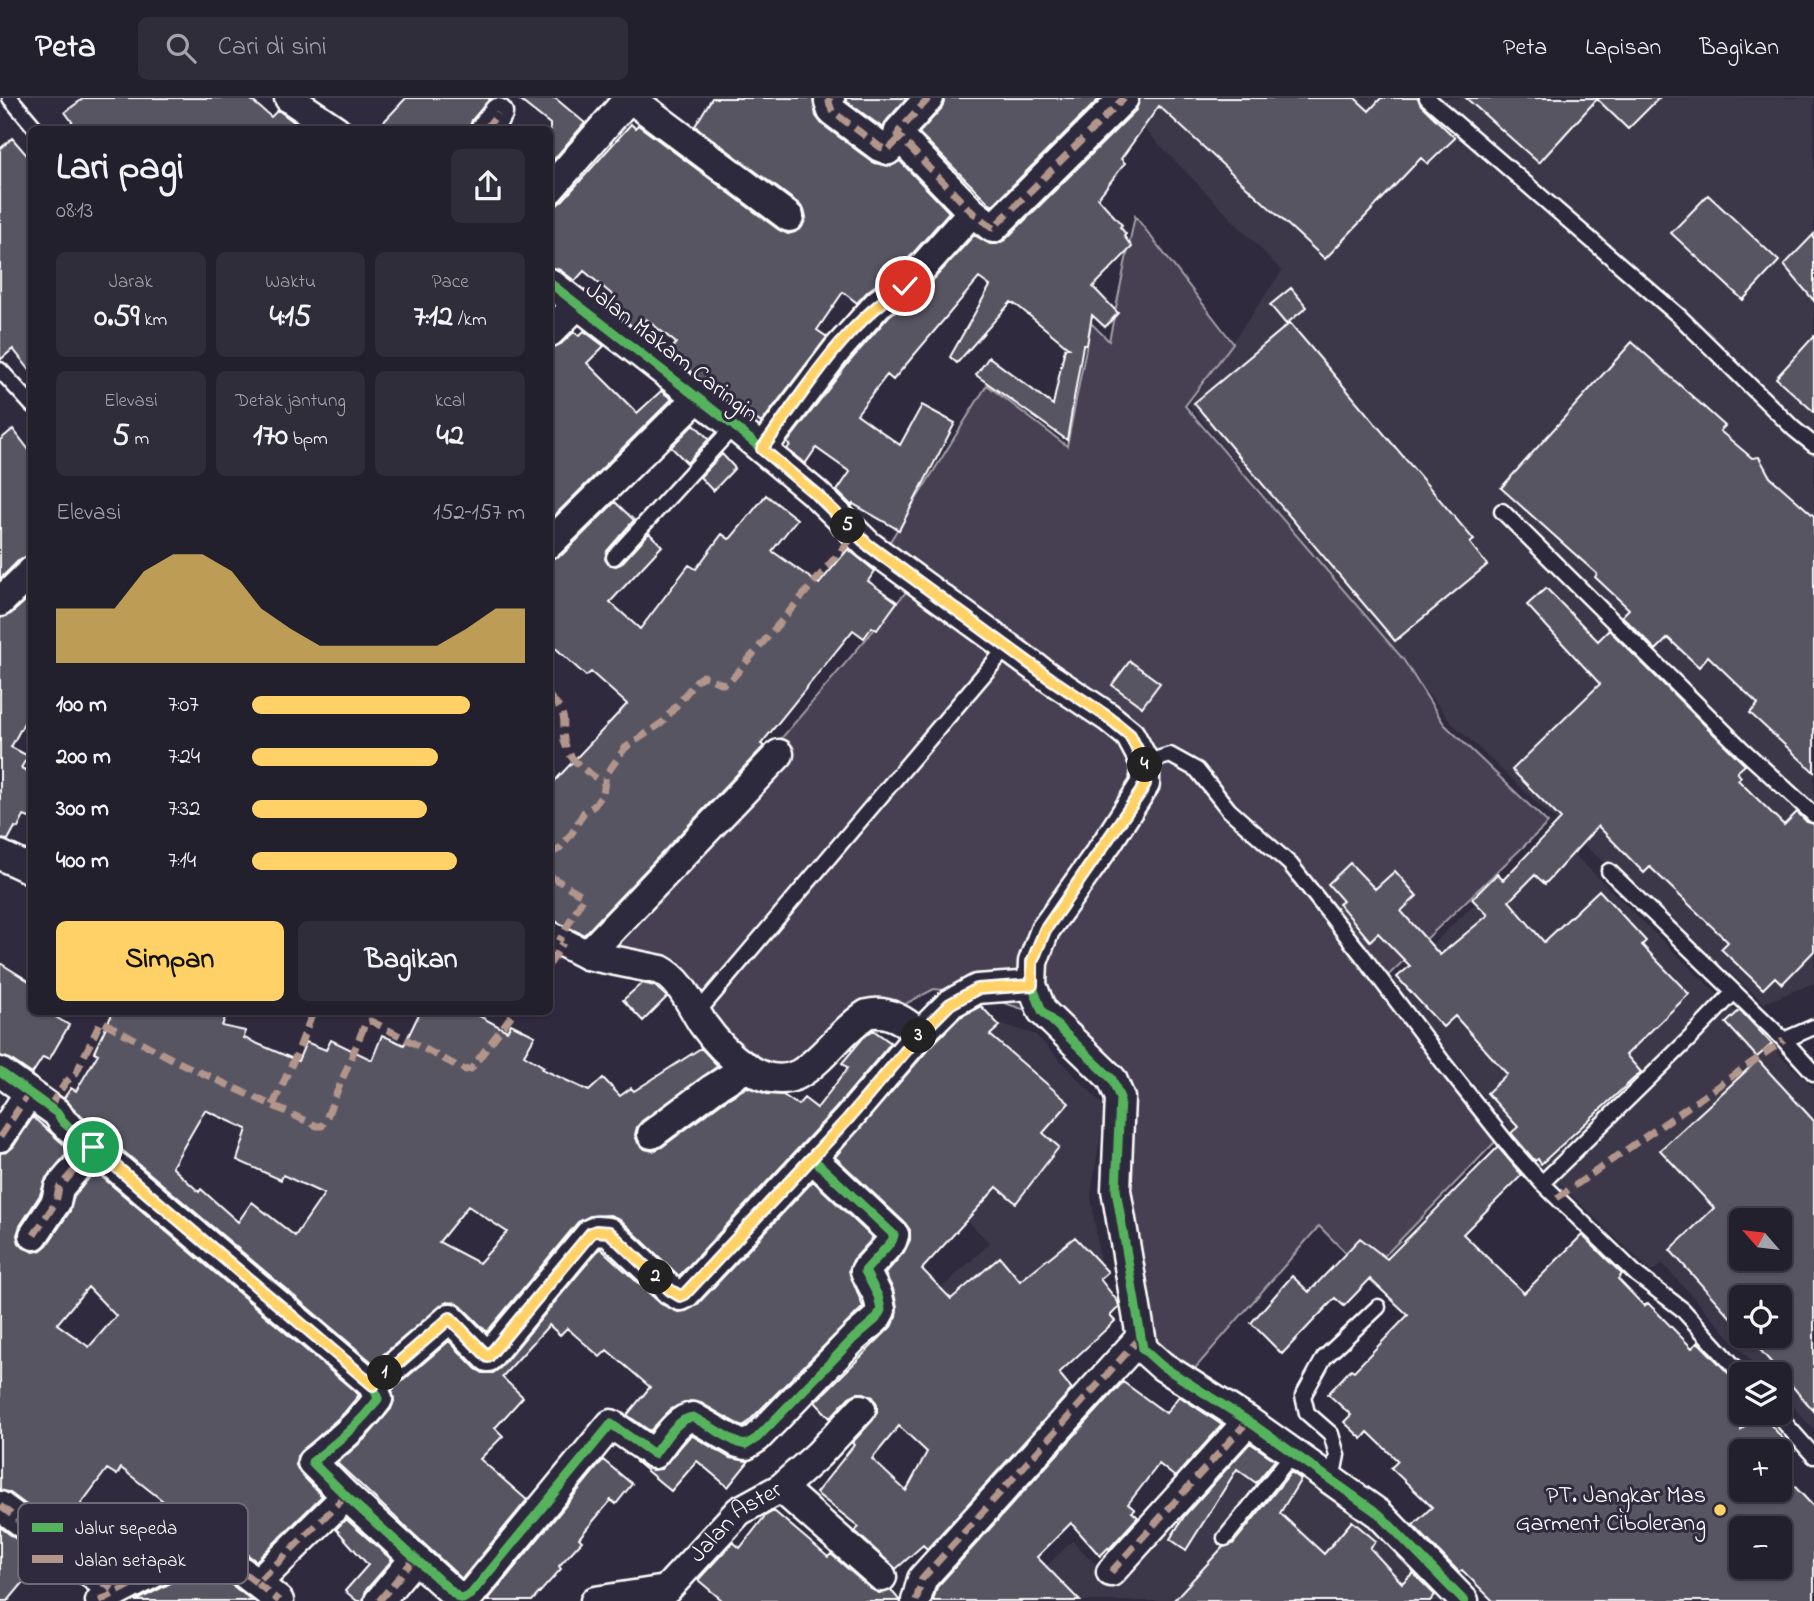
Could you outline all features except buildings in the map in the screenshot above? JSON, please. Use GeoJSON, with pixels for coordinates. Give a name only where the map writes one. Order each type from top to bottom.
{"type":"FeatureCollection","features":[{"type":"Feature","properties":{"kind":"street"},"geometry":{"type":"LineString","coordinates":[[289,98],[330,126]]}},
{"type":"Feature","properties":{"kind":"street"},"geometry":{"type":"LineString","coordinates":[[553,185],[629,98],[789,216]]}},
{"type":"Feature","properties":{"kind":"street"},"geometry":{"type":"LineString","coordinates":[[831,98],[829,102],[832,111],[880,147],[887,150],[900,138]]}},
{"type":"Feature","properties":{"kind":"street"},"geometry":{"type":"LineString","coordinates":[[929,98],[899,131],[900,138],[972,212],[993,228],[1124,98]]}},
{"type":"Feature","properties":{"kind":"street"},"geometry":{"type":"LineString","coordinates":[[762,449],[837,350],[878,304],[912,279],[972,212]]}},
{"type":"Feature","properties":{"kind":"street","name":"Jalan Makam Caringin"},"geometry":{"type":"LineString","coordinates":[[553,285],[762,449],[817,495],[868,545],[1108,717],[1130,735],[1144,763]]}},
{"type":"Feature","properties":{"kind":"street"},"geometry":{"type":"LineString","coordinates":[[553,329],[577,305]]}},
{"type":"Feature","properties":{"kind":"street"},"geometry":{"type":"LineString","coordinates":[[553,540],[697,398]]}},
{"type":"Feature","properties":{"kind":"street"},"geometry":{"type":"LineString","coordinates":[[0,601],[28,575]]}},
{"type":"Feature","properties":{"kind":"street"},"geometry":{"type":"LineString","coordinates":[[587,955],[779,754]]}},
{"type":"Feature","properties":{"kind":"street"},"geometry":{"type":"LineString","coordinates":[[1144,763],[1145,784],[1140,793],[1045,930],[1032,962],[1032,985],[1042,1011],[1112,1079],[1120,1098],[1116,1190],[1141,1344],[1171,1372],[1248,1421],[1378,1514],[1463,1600]]}},
{"type":"Feature","properties":{"kind":"street"},"geometry":{"type":"LineString","coordinates":[[0,855],[28,868]]}},
{"type":"Feature","properties":{"kind":"street"},"geometry":{"type":"LineString","coordinates":[[553,938],[587,955],[661,970],[676,979],[697,1013],[725,1049],[747,1067],[771,1079],[785,1080],[801,1073],[859,1019],[876,1012],[906,1022],[920,1034]]}},
{"type":"Feature","properties":{"kind":"street"},"geometry":{"type":"LineString","coordinates":[[373,1385],[450,1318],[488,1357],[591,1233],[596,1231],[609,1232],[670,1290],[680,1296],[685,1294],[950,1004],[977,989],[1032,985]]}},
{"type":"Feature","properties":{"kind":"street"},"geometry":{"type":"LineString","coordinates":[[652,1134],[712,1089],[747,1067]]}},
{"type":"Feature","properties":{"kind":"street"},"geometry":{"type":"LineString","coordinates":[[0,1072],[57,1113],[63,1122],[373,1385],[378,1399],[374,1405],[356,1426],[312,1462],[459,1598],[466,1598],[611,1424],[654,1454],[680,1423],[693,1416],[746,1446],[876,1319],[881,1310],[878,1296],[865,1271],[892,1241],[894,1235],[812,1158]]}},
{"type":"Feature","properties":{"kind":"street"},"geometry":{"type":"LineString","coordinates":[[0,1137],[29,1093]]}},
{"type":"Feature","properties":{"kind":"street"},"geometry":{"type":"LineString","coordinates":[[34,1235],[56,1202],[59,1188],[93,1147]]}},
{"type":"Feature","properties":{"kind":"street"},"geometry":{"type":"LineString","coordinates":[[914,1601],[918,1583],[999,1500],[1009,1480],[1035,1447],[1053,1432],[1105,1376],[1141,1344]]}},
{"type":"Feature","properties":{"kind":"street","name":"Jalan Aster"},"geometry":{"type":"LineString","coordinates":[[595,1601],[673,1596],[739,1511],[781,1488],[818,1455],[861,1409]]}},
{"type":"Feature","properties":{"kind":"street"},"geometry":{"type":"LineString","coordinates":[[1111,1572],[1248,1421]]}},
{"type":"Feature","properties":{"kind":"street"},"geometry":{"type":"LineString","coordinates":[[781,1488],[882,1577]]}},
{"type":"Feature","properties":{"kind":"street"},"geometry":{"type":"LineString","coordinates":[[257,1583],[346,1496]]}},
{"type":"Feature","properties":{"kind":"street"},"geometry":{"type":"LineString","coordinates":[[0,1506],[18,1521]]}},
{"type":"Feature","properties":{"kind":"street"},"geometry":{"type":"LineString","coordinates":[[379,1601],[415,1558]]}},
{"type":"Feature","properties":{"kind":"street"},"geometry":{"type":"LineString","coordinates":[[248,1578],[279,1601]]}},
{"type":"Feature","properties":{"kind":"street"},"geometry":{"type":"LineString","coordinates":[[94,1584],[108,1596],[132,1584]]}},
{"type":"Feature","properties":{"kind":"lane"},"geometry":{"type":"LineString","coordinates":[[10,98],[34,126]]}},
{"type":"Feature","properties":{"kind":"lane"},"geometry":{"type":"LineString","coordinates":[[1427,98],[1679,316],[1794,429],[1814,445]]}},
{"type":"Feature","properties":{"kind":"lane"},"geometry":{"type":"LineString","coordinates":[[0,370],[28,401]]}},
{"type":"Feature","properties":{"kind":"lane"},"geometry":{"type":"LineString","coordinates":[[614,557],[734,426]]}},
{"type":"Feature","properties":{"kind":"lane"},"geometry":{"type":"LineString","coordinates":[[1502,511],[1742,749],[1814,815]]}},
{"type":"Feature","properties":{"kind":"lane"},"geometry":{"type":"LineString","coordinates":[[697,1013],[1007,647]]}},
{"type":"Feature","properties":{"kind":"lane"},"geometry":{"type":"LineString","coordinates":[[1144,763],[1170,755],[1197,770],[1229,810],[1290,864],[1514,1152],[1637,1275],[1682,1308],[1730,1362]]}},
{"type":"Feature","properties":{"kind":"lane"},"geometry":{"type":"LineString","coordinates":[[1609,871],[1784,1040],[1814,1073]]}},
{"type":"Feature","properties":{"kind":"lane"},"geometry":{"type":"LineString","coordinates":[[1542,1182],[1734,992]]}},
{"type":"Feature","properties":{"kind":"lane"},"geometry":{"type":"LineString","coordinates":[[1784,1040],[1814,1027]]}},
{"type":"Feature","properties":{"kind":"lane"},"geometry":{"type":"LineString","coordinates":[[1329,1477],[1334,1470],[1337,1455],[1331,1434],[1307,1413],[1303,1396],[1324,1358],[1378,1307]]}},
{"type":"Feature","properties":{"kind":"lane"},"geometry":{"type":"LineString","coordinates":[[1787,1425],[1814,1456]]}},
{"type":"Feature","properties":{"kind":"lane"},"geometry":{"type":"LineString","coordinates":[[1225,1538],[1282,1445]]}},
{"type":"Feature","properties":{"kind":"shaded area"},"geometry":{"type":"Polygon","coordinates":[[[1131,98],[1814,98],[1814,983],[1764,1003],[1551,816],[1454,725],[1189,405],[1282,271],[1122,106],[1131,98]]]}},
{"type":"Feature","properties":{"kind":"shaded area"},"geometry":{"type":"Polygon","coordinates":[[[1135,216],[1233,343],[1185,406],[1403,659],[1444,724],[1548,823],[1377,986],[1498,1139],[1367,1274],[1319,1226],[1191,1373],[1148,1348],[1122,1187],[1135,1098],[1112,1060],[1050,1018],[974,993],[934,989],[907,1003],[889,1027],[861,1033],[797,1086],[726,1055],[687,976],[595,957],[924,571],[889,543],[987,385],[1067,446],[1091,323],[1109,341],[1135,216]]]}},
{"type":"Feature","properties":{"kind":"shaded area"},"geometry":{"type":"Polygon","coordinates":[[[1551,832],[1814,1088],[1814,1430],[1792,1405],[1792,1362],[1752,1362],[1739,1348],[1792,1348],[1792,1285],[1729,1285],[1729,1337],[1663,1264],[1651,1272],[1541,1166],[1391,983],[1551,832]]]}},
{"type":"Feature","properties":{"kind":"shaded area"},"geometry":{"type":"Polygon","coordinates":[[[936,1010],[965,1012],[1036,1035],[1105,1107],[1091,1195],[1108,1322],[887,1339],[990,1243],[853,1112],[936,1010]]]}},
{"type":"Feature","properties":{"kind":"shaded area"},"geometry":{"type":"Polygon","coordinates":[[[1220,1421],[1336,1491],[1440,1601],[1011,1601],[1072,1541],[1102,1570],[1220,1421]]]}},
{"type":"Feature","properties":{"kind":"marked path"},"geometry":{"type":"LineString","coordinates":[[830,98],[832,111],[880,147],[888,150],[900,138]]}},
{"type":"Feature","properties":{"kind":"marked path"},"geometry":{"type":"LineString","coordinates":[[929,98],[898,135],[972,212],[993,228],[1124,98]]}},
{"type":"Feature","properties":{"kind":"marked path"},"geometry":{"type":"LineString","coordinates":[[488,126],[498,113]]}},
{"type":"Feature","properties":{"kind":"marked path"},"geometry":{"type":"LineString","coordinates":[[553,852],[572,833],[584,812],[594,806],[603,794],[606,775],[625,748],[663,722],[703,676],[723,684],[731,680],[856,533]]}},
{"type":"Feature","properties":{"kind":"marked path"},"geometry":{"type":"LineString","coordinates":[[553,700],[564,719],[563,736],[571,756],[605,784]]}},
{"type":"Feature","properties":{"kind":"marked path"},"geometry":{"type":"LineString","coordinates":[[553,878],[583,898],[559,941]]}},
{"type":"Feature","properties":{"kind":"marked path"},"geometry":{"type":"LineString","coordinates":[[553,959],[563,943]]}},
{"type":"Feature","properties":{"kind":"marked path"},"geometry":{"type":"LineString","coordinates":[[273,1105],[312,1015]]}},
{"type":"Feature","properties":{"kind":"marked path"},"geometry":{"type":"LineString","coordinates":[[49,1107],[66,1082],[76,1073],[101,1021],[178,1062],[322,1126],[366,1022],[371,1021],[465,1070],[471,1069],[512,1015]]}},
{"type":"Feature","properties":{"kind":"marked path"},"geometry":{"type":"LineString","coordinates":[[1557,1198],[1784,1040]]}},
{"type":"Feature","properties":{"kind":"marked path"},"geometry":{"type":"LineString","coordinates":[[0,1137],[29,1093]]}},
{"type":"Feature","properties":{"kind":"marked path"},"geometry":{"type":"LineString","coordinates":[[373,1385],[450,1318],[488,1357],[591,1233],[596,1231],[609,1232],[670,1290],[680,1296],[685,1294],[847,1120]]}},
{"type":"Feature","properties":{"kind":"marked path"},"geometry":{"type":"LineString","coordinates":[[34,1235],[56,1202],[59,1188],[93,1148]]}},
{"type":"Feature","properties":{"kind":"marked path"},"geometry":{"type":"LineString","coordinates":[[916,1601],[922,1579],[1140,1338]]}},
{"type":"Feature","properties":{"kind":"marked path"},"geometry":{"type":"LineString","coordinates":[[1111,1572],[1248,1421]]}},
{"type":"Feature","properties":{"kind":"marked path"},"geometry":{"type":"LineString","coordinates":[[248,1576],[257,1583],[346,1496]]}},
{"type":"Feature","properties":{"kind":"marked path"},"geometry":{"type":"LineString","coordinates":[[0,1506],[18,1519]]}},
{"type":"Feature","properties":{"kind":"marked path"},"geometry":{"type":"LineString","coordinates":[[379,1601],[415,1558]]}},
{"type":"Feature","properties":{"kind":"marked path"},"geometry":{"type":"LineString","coordinates":[[257,1583],[279,1601]]}},
{"type":"Feature","properties":{"kind":"marked path"},"geometry":{"type":"LineString","coordinates":[[105,1584],[116,1592]]}},
{"type":"Feature","properties":{"kind":"marked path"},"geometry":{"type":"LineString","coordinates":[[100,1601],[132,1584]]}},
{"type":"Feature","properties":{"kind":"cycle path"},"geometry":{"type":"LineString","coordinates":[[553,285],[734,426],[817,495],[868,545],[1130,735],[1145,763],[1145,784],[1045,930],[1033,962],[1032,985],[1042,1011],[1112,1079],[1120,1098],[1116,1190],[1143,1349],[1162,1366],[1248,1421],[1379,1514],[1464,1601]]}},
{"type":"Feature","properties":{"kind":"cycle path"},"geometry":{"type":"LineString","coordinates":[[0,1072],[57,1113],[63,1122],[373,1385],[378,1399],[371,1408],[347,1433],[312,1462],[346,1496],[463,1599],[471,1594],[611,1424],[654,1454],[676,1426],[693,1417],[746,1445],[757,1438],[853,1339],[876,1319],[881,1310],[878,1296],[865,1271],[892,1241],[894,1235],[812,1158]]}},
{"type":"Feature","properties":{"kind":"place","name":"PT. Jangkar Mas Garment Cibolerang"},"geometry":{"type":"Point","coordinates":[1720,1510]}},
{"type":"Feature","properties":{"kind":"route"},"geometry":{"type":"LineString","coordinates":[[93,1147],[373,1385],[450,1318],[488,1357],[537,1296],[591,1233],[596,1231],[609,1232],[615,1236],[670,1290],[680,1296],[685,1294],[847,1120],[920,1034],[950,1004],[977,989],[1032,985],[1032,962],[1045,930],[1145,784],[1144,763],[1130,735],[868,545],[817,495],[762,449],[837,350],[878,304],[905,286]]}}]}
